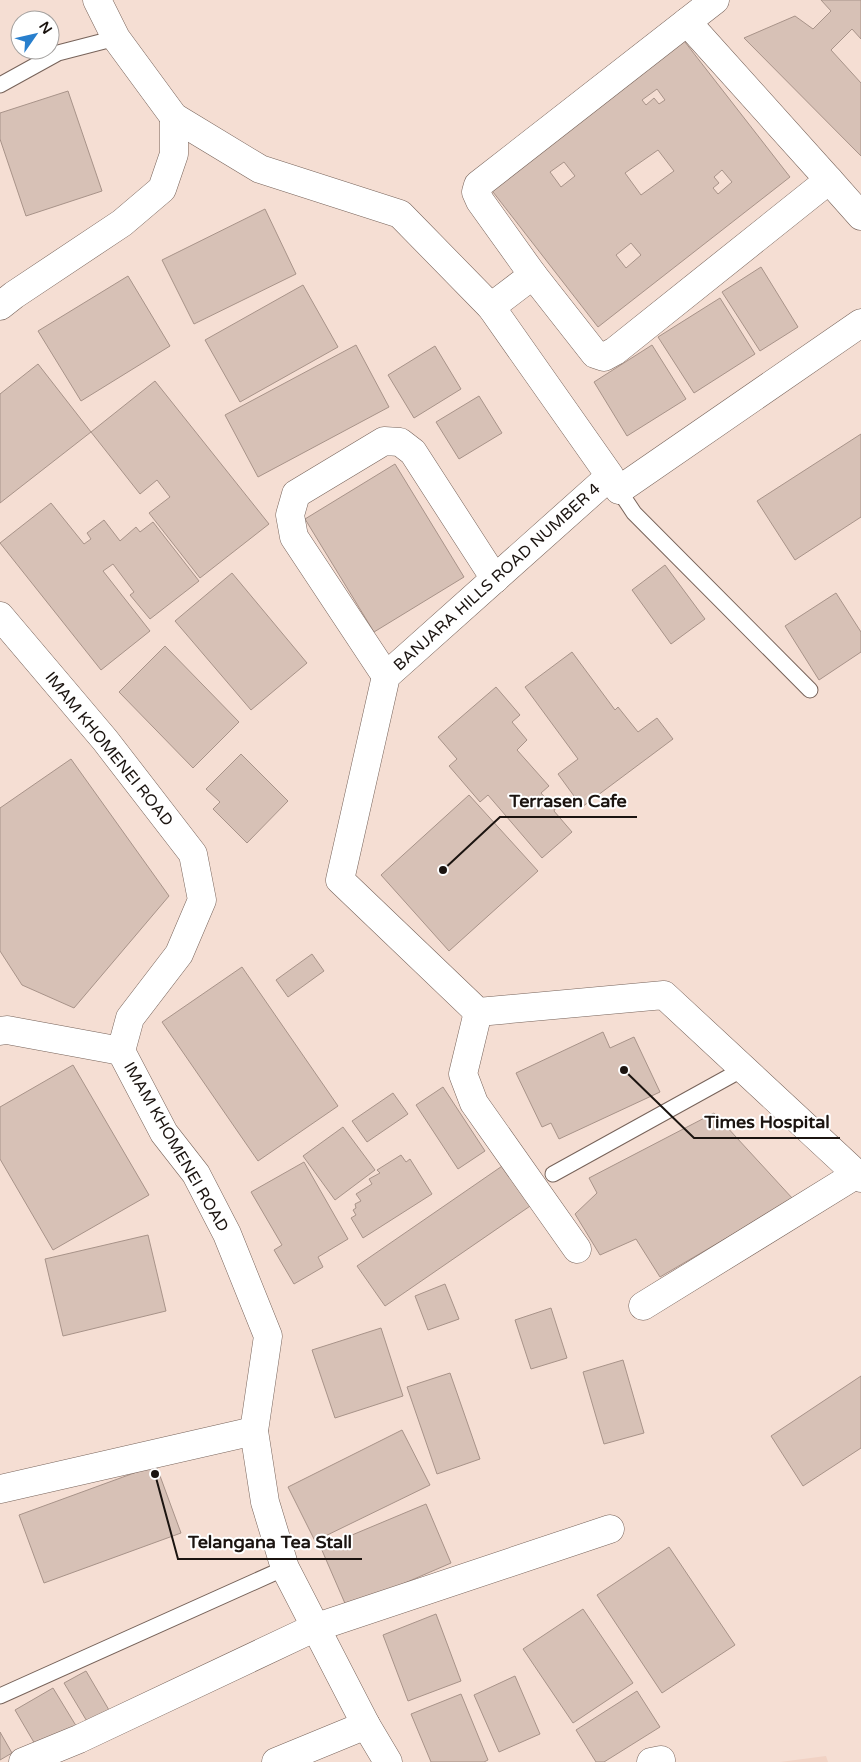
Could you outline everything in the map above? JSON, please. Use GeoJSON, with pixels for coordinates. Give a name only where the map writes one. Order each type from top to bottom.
{"type":"FeatureCollection","features":[{"type":"Feature","properties":{"kind":"street"},"geometry":{"type":"LineString","coordinates":[[5,298],[122,223],[162,189],[174,154],[174,117],[116,38],[98,0]]}},
{"type":"Feature","properties":{"kind":"street"},"geometry":{"type":"LineString","coordinates":[[715,0],[478,186],[476,192],[480,201],[533,275],[595,354],[604,357],[615,352],[829,180]]}},
{"type":"Feature","properties":{"kind":"street"},"geometry":{"type":"LineString","coordinates":[[687,22],[861,216]]}},
{"type":"Feature","properties":{"kind":"street","name":"BANJARA HILLS ROAD NUMBER 4"},"geometry":{"type":"LineString","coordinates":[[174,117],[260,169],[400,214],[491,308],[615,483],[495,579],[386,676],[340,880],[478,1012]]}},
{"type":"Feature","properties":{"kind":"street"},"geometry":{"type":"LineString","coordinates":[[491,308],[533,275]]}},
{"type":"Feature","properties":{"kind":"street"},"geometry":{"type":"LineString","coordinates":[[615,483],[861,323]]}},
{"type":"Feature","properties":{"kind":"street"},"geometry":{"type":"LineString","coordinates":[[386,676],[294,537],[290,515],[296,494],[384,441],[400,442],[413,452],[495,579]]}},
{"type":"Feature","properties":{"kind":"street","name":"IMAM KHOMENEI ROAD"},"geometry":{"type":"LineString","coordinates":[[0,616],[105,740],[193,854],[202,900],[179,954],[130,1018],[121,1051],[164,1133],[196,1174],[227,1234],[268,1336],[254,1432],[265,1502],[285,1568],[314,1628],[388,1762]]}},
{"type":"Feature","properties":{"kind":"street"},"geometry":{"type":"LineString","coordinates":[[577,1249],[474,1103],[463,1074],[478,1012],[664,995],[859,1176],[643,1306]]}},
{"type":"Feature","properties":{"kind":"street"},"geometry":{"type":"LineString","coordinates":[[2,1027],[121,1051]]}},
{"type":"Feature","properties":{"kind":"street"},"geometry":{"type":"LineString","coordinates":[[0,1489],[254,1432]]}},
{"type":"Feature","properties":{"kind":"street"},"geometry":{"type":"LineString","coordinates":[[23,1762],[88,1734],[314,1628],[610,1529]]}},
{"type":"Feature","properties":{"kind":"street"},"geometry":{"type":"LineString","coordinates":[[276,1762],[366,1725]]}},
{"type":"Feature","properties":{"kind":"lane"},"geometry":{"type":"LineString","coordinates":[[0,85],[58,53],[116,38]]}},
{"type":"Feature","properties":{"kind":"lane"},"geometry":{"type":"LineString","coordinates":[[615,483],[634,513],[810,690]]}},
{"type":"Feature","properties":{"kind":"lane"},"geometry":{"type":"LineString","coordinates":[[553,1174],[743,1069]]}},
{"type":"Feature","properties":{"kind":"lane"},"geometry":{"type":"LineString","coordinates":[[0,1696],[285,1568]]}},
{"type":"Feature","properties":{"kind":"shaded area"},"geometry":{"type":"Polygon","coordinates":[[[826,1756],[828,1762],[780,1762],[826,1756]]]}},
{"type":"Feature","properties":{"kind":"building"},"geometry":{"type":"Polygon","coordinates":[[[821,0],[861,0],[861,39],[852,29],[831,50],[861,83],[861,156],[744,38],[795,16],[813,29],[831,11],[821,0]]]}},
{"type":"Feature","properties":{"kind":"building"},"geometry":{"type":"Polygon","coordinates":[[[678,33],[790,177],[598,327],[486,183],[678,33]],[[657,89],[642,100],[646,105],[654,98],[659,104],[665,100],[657,89]],[[658,150],[625,173],[641,195],[674,171],[658,150]],[[564,162],[550,172],[561,187],[575,176],[564,162]],[[722,170],[714,177],[719,183],[713,188],[718,194],[732,182],[722,170]],[[631,243],[616,255],[626,268],[641,255],[631,243]]]}},
{"type":"Feature","properties":{"kind":"building"},"geometry":{"type":"Polygon","coordinates":[[[68,91],[102,191],[26,216],[0,139],[0,113],[68,91]]]}},
{"type":"Feature","properties":{"kind":"building"},"geometry":{"type":"Polygon","coordinates":[[[265,209],[296,274],[194,324],[162,260],[265,209]]]}},
{"type":"Feature","properties":{"kind":"building"},"geometry":{"type":"Polygon","coordinates":[[[761,267],[798,327],[760,351],[722,292],[761,267]]]}},
{"type":"Feature","properties":{"kind":"building"},"geometry":{"type":"Polygon","coordinates":[[[128,276],[170,346],[81,401],[38,331],[128,276]]]}},
{"type":"Feature","properties":{"kind":"building"},"geometry":{"type":"Polygon","coordinates":[[[303,285],[338,347],[240,402],[205,340],[303,285]]]}},
{"type":"Feature","properties":{"kind":"building"},"geometry":{"type":"Polygon","coordinates":[[[720,298],[755,354],[694,393],[658,337],[720,298]]]}},
{"type":"Feature","properties":{"kind":"building"},"geometry":{"type":"Polygon","coordinates":[[[356,345],[389,407],[258,477],[225,415],[356,345]]]}},
{"type":"Feature","properties":{"kind":"building"},"geometry":{"type":"Polygon","coordinates":[[[652,345],[686,399],[627,436],[594,382],[652,345]]]}},
{"type":"Feature","properties":{"kind":"building"},"geometry":{"type":"Polygon","coordinates":[[[435,346],[461,389],[414,418],[388,375],[435,346]]]}},
{"type":"Feature","properties":{"kind":"building"},"geometry":{"type":"Polygon","coordinates":[[[38,364],[91,432],[0,503],[0,394],[38,364]]]}},
{"type":"Feature","properties":{"kind":"building"},"geometry":{"type":"Polygon","coordinates":[[[155,381],[269,524],[200,578],[149,513],[170,497],[157,480],[140,494],[91,432],[155,381]]]}},
{"type":"Feature","properties":{"kind":"building"},"geometry":{"type":"Polygon","coordinates":[[[479,396],[502,433],[459,459],[436,422],[479,396]]]}},
{"type":"Feature","properties":{"kind":"building"},"geometry":{"type":"Polygon","coordinates":[[[861,434],[861,517],[795,560],[757,501],[861,434]]]}},
{"type":"Feature","properties":{"kind":"building"},"geometry":{"type":"Polygon","coordinates":[[[395,464],[464,577],[374,632],[305,519],[395,464]]]}},
{"type":"Feature","properties":{"kind":"building"},"geometry":{"type":"Polygon","coordinates":[[[51,503],[84,544],[91,539],[87,533],[104,520],[120,541],[136,527],[140,532],[153,522],[199,581],[150,619],[130,595],[134,592],[113,564],[103,571],[150,631],[101,670],[0,543],[51,503]]]}},
{"type":"Feature","properties":{"kind":"building"},"geometry":{"type":"Polygon","coordinates":[[[665,565],[705,619],[671,644],[632,590],[665,565]]]}},
{"type":"Feature","properties":{"kind":"building"},"geometry":{"type":"Polygon","coordinates":[[[232,573],[307,663],[251,710],[175,621],[232,573]]]}},
{"type":"Feature","properties":{"kind":"building"},"geometry":{"type":"Polygon","coordinates":[[[836,593],[861,632],[861,652],[819,680],[785,626],[836,593]]]}},
{"type":"Feature","properties":{"kind":"building"},"geometry":{"type":"Polygon","coordinates":[[[165,646],[239,722],[193,768],[119,692],[165,646]]]}},
{"type":"Feature","properties":{"kind":"building"},"geometry":{"type":"Polygon","coordinates":[[[572,652],[615,710],[618,707],[638,732],[657,718],[673,739],[582,807],[558,774],[578,759],[525,687],[572,652]]]}},
{"type":"Feature","properties":{"kind":"building"},"geometry":{"type":"Polygon","coordinates":[[[496,687],[520,715],[512,722],[527,740],[517,750],[549,786],[541,793],[572,832],[542,858],[488,795],[480,802],[449,766],[457,759],[438,737],[496,687]]]}},
{"type":"Feature","properties":{"kind":"building"},"geometry":{"type":"Polygon","coordinates":[[[241,754],[288,801],[247,843],[213,809],[220,802],[206,789],[241,754]]]}},
{"type":"Feature","properties":{"kind":"building"},"geometry":{"type":"Polygon","coordinates":[[[71,759],[169,896],[74,1008],[22,985],[0,951],[0,808],[71,759]]]}},
{"type":"Feature","properties":{"kind":"building"},"geometry":{"type":"Polygon","coordinates":[[[469,795],[538,871],[449,951],[381,875],[469,795]]]}},
{"type":"Feature","properties":{"kind":"building"},"geometry":{"type":"Polygon","coordinates":[[[312,954],[324,971],[288,997],[276,980],[312,954]]]}},
{"type":"Feature","properties":{"kind":"building"},"geometry":{"type":"Polygon","coordinates":[[[242,967],[338,1106],[258,1161],[162,1022],[242,967]]]}},
{"type":"Feature","properties":{"kind":"building"},"geometry":{"type":"Polygon","coordinates":[[[603,1032],[610,1048],[634,1037],[660,1092],[559,1139],[551,1123],[542,1127],[516,1073],[603,1032]]]}},
{"type":"Feature","properties":{"kind":"building"},"geometry":{"type":"Polygon","coordinates":[[[73,1065],[149,1195],[53,1250],[0,1159],[0,1107],[73,1065]]]}},
{"type":"Feature","properties":{"kind":"building"},"geometry":{"type":"Polygon","coordinates":[[[443,1087],[485,1151],[458,1169],[416,1105],[443,1087]]]}},
{"type":"Feature","properties":{"kind":"building"},"geometry":{"type":"Polygon","coordinates":[[[393,1093],[408,1114],[367,1142],[352,1121],[393,1093]]]}},
{"type":"Feature","properties":{"kind":"building"},"geometry":{"type":"Polygon","coordinates":[[[714,1113],[793,1199],[660,1277],[636,1239],[600,1255],[575,1214],[597,1193],[589,1178],[714,1113]]]}},
{"type":"Feature","properties":{"kind":"building"},"geometry":{"type":"Polygon","coordinates":[[[343,1127],[375,1170],[335,1200],[303,1156],[343,1127]]]}},
{"type":"Feature","properties":{"kind":"building"},"geometry":{"type":"Polygon","coordinates":[[[401,1155],[406,1162],[410,1159],[432,1194],[363,1238],[351,1218],[356,1215],[353,1210],[356,1208],[355,1204],[361,1201],[356,1194],[372,1184],[369,1179],[380,1173],[377,1170],[401,1155]]]}},
{"type":"Feature","properties":{"kind":"building"},"geometry":{"type":"Polygon","coordinates":[[[304,1162],[348,1239],[318,1257],[323,1267],[294,1284],[274,1250],[282,1245],[251,1192],[304,1162]]]}},
{"type":"Feature","properties":{"kind":"building"},"geometry":{"type":"Polygon","coordinates":[[[508,1162],[536,1202],[385,1306],[357,1266],[508,1162]]]}},
{"type":"Feature","properties":{"kind":"building"},"geometry":{"type":"Polygon","coordinates":[[[148,1235],[166,1311],[63,1336],[45,1259],[148,1235]]]}},
{"type":"Feature","properties":{"kind":"building"},"geometry":{"type":"Polygon","coordinates":[[[445,1284],[459,1319],[428,1330],[415,1296],[445,1284]]]}},
{"type":"Feature","properties":{"kind":"building"},"geometry":{"type":"Polygon","coordinates":[[[551,1308],[567,1358],[531,1369],[515,1320],[551,1308]]]}},
{"type":"Feature","properties":{"kind":"building"},"geometry":{"type":"Polygon","coordinates":[[[381,1328],[403,1396],[335,1418],[312,1350],[381,1328]]]}},
{"type":"Feature","properties":{"kind":"building"},"geometry":{"type":"Polygon","coordinates":[[[623,1360],[644,1433],[604,1444],[583,1372],[623,1360]]]}},
{"type":"Feature","properties":{"kind":"building"},"geometry":{"type":"Polygon","coordinates":[[[450,1373],[480,1459],[437,1474],[407,1387],[450,1373]]]}},
{"type":"Feature","properties":{"kind":"building"},"geometry":{"type":"Polygon","coordinates":[[[861,1376],[861,1448],[803,1486],[771,1436],[861,1376]]]}},
{"type":"Feature","properties":{"kind":"building"},"geometry":{"type":"Polygon","coordinates":[[[402,1430],[430,1485],[315,1541],[288,1487],[402,1430]]]}},
{"type":"Feature","properties":{"kind":"building"},"geometry":{"type":"Polygon","coordinates":[[[156,1465],[181,1533],[44,1583],[19,1515],[156,1465]]]}},
{"type":"Feature","properties":{"kind":"building"},"geometry":{"type":"Polygon","coordinates":[[[426,1504],[451,1563],[347,1608],[321,1548],[426,1504]]]}},
{"type":"Feature","properties":{"kind":"building"},"geometry":{"type":"Polygon","coordinates":[[[669,1547],[735,1645],[662,1693],[597,1595],[669,1547]]]}},
{"type":"Feature","properties":{"kind":"building"},"geometry":{"type":"Polygon","coordinates":[[[583,1609],[633,1683],[573,1723],[523,1649],[583,1609]]]}},
{"type":"Feature","properties":{"kind":"building"},"geometry":{"type":"Polygon","coordinates":[[[436,1614],[461,1681],[408,1701],[383,1635],[436,1614]]]}},
{"type":"Feature","properties":{"kind":"building"},"geometry":{"type":"Polygon","coordinates":[[[86,1671],[109,1710],[88,1723],[64,1683],[86,1671]]]}},
{"type":"Feature","properties":{"kind":"building"},"geometry":{"type":"Polygon","coordinates":[[[515,1676],[540,1734],[499,1752],[474,1695],[515,1676]]]}},
{"type":"Feature","properties":{"kind":"building"},"geometry":{"type":"Polygon","coordinates":[[[53,1688],[78,1729],[39,1751],[15,1710],[53,1688]]]}},
{"type":"Feature","properties":{"kind":"building"},"geometry":{"type":"Polygon","coordinates":[[[637,1691],[660,1727],[604,1762],[596,1762],[576,1730],[637,1691]]]}},
{"type":"Feature","properties":{"kind":"building"},"geometry":{"type":"Polygon","coordinates":[[[461,1694],[488,1760],[484,1762],[431,1762],[411,1714],[461,1694]]]}},
{"type":"Feature","properties":{"kind":"building"},"geometry":{"type":"Polygon","coordinates":[[[0,1732],[12,1753],[0,1760],[0,1732]]]}},
{"type":"Feature","properties":{"kind":"place","name":"Terrasen Cafe"},"geometry":{"type":"Point","coordinates":[443,870]}},
{"type":"Feature","properties":{"kind":"place","name":"Times Hospital"},"geometry":{"type":"Point","coordinates":[624,1070]}},
{"type":"Feature","properties":{"kind":"place","name":"Telangana Tea Stall"},"geometry":{"type":"Point","coordinates":[155,1474]}}]}
